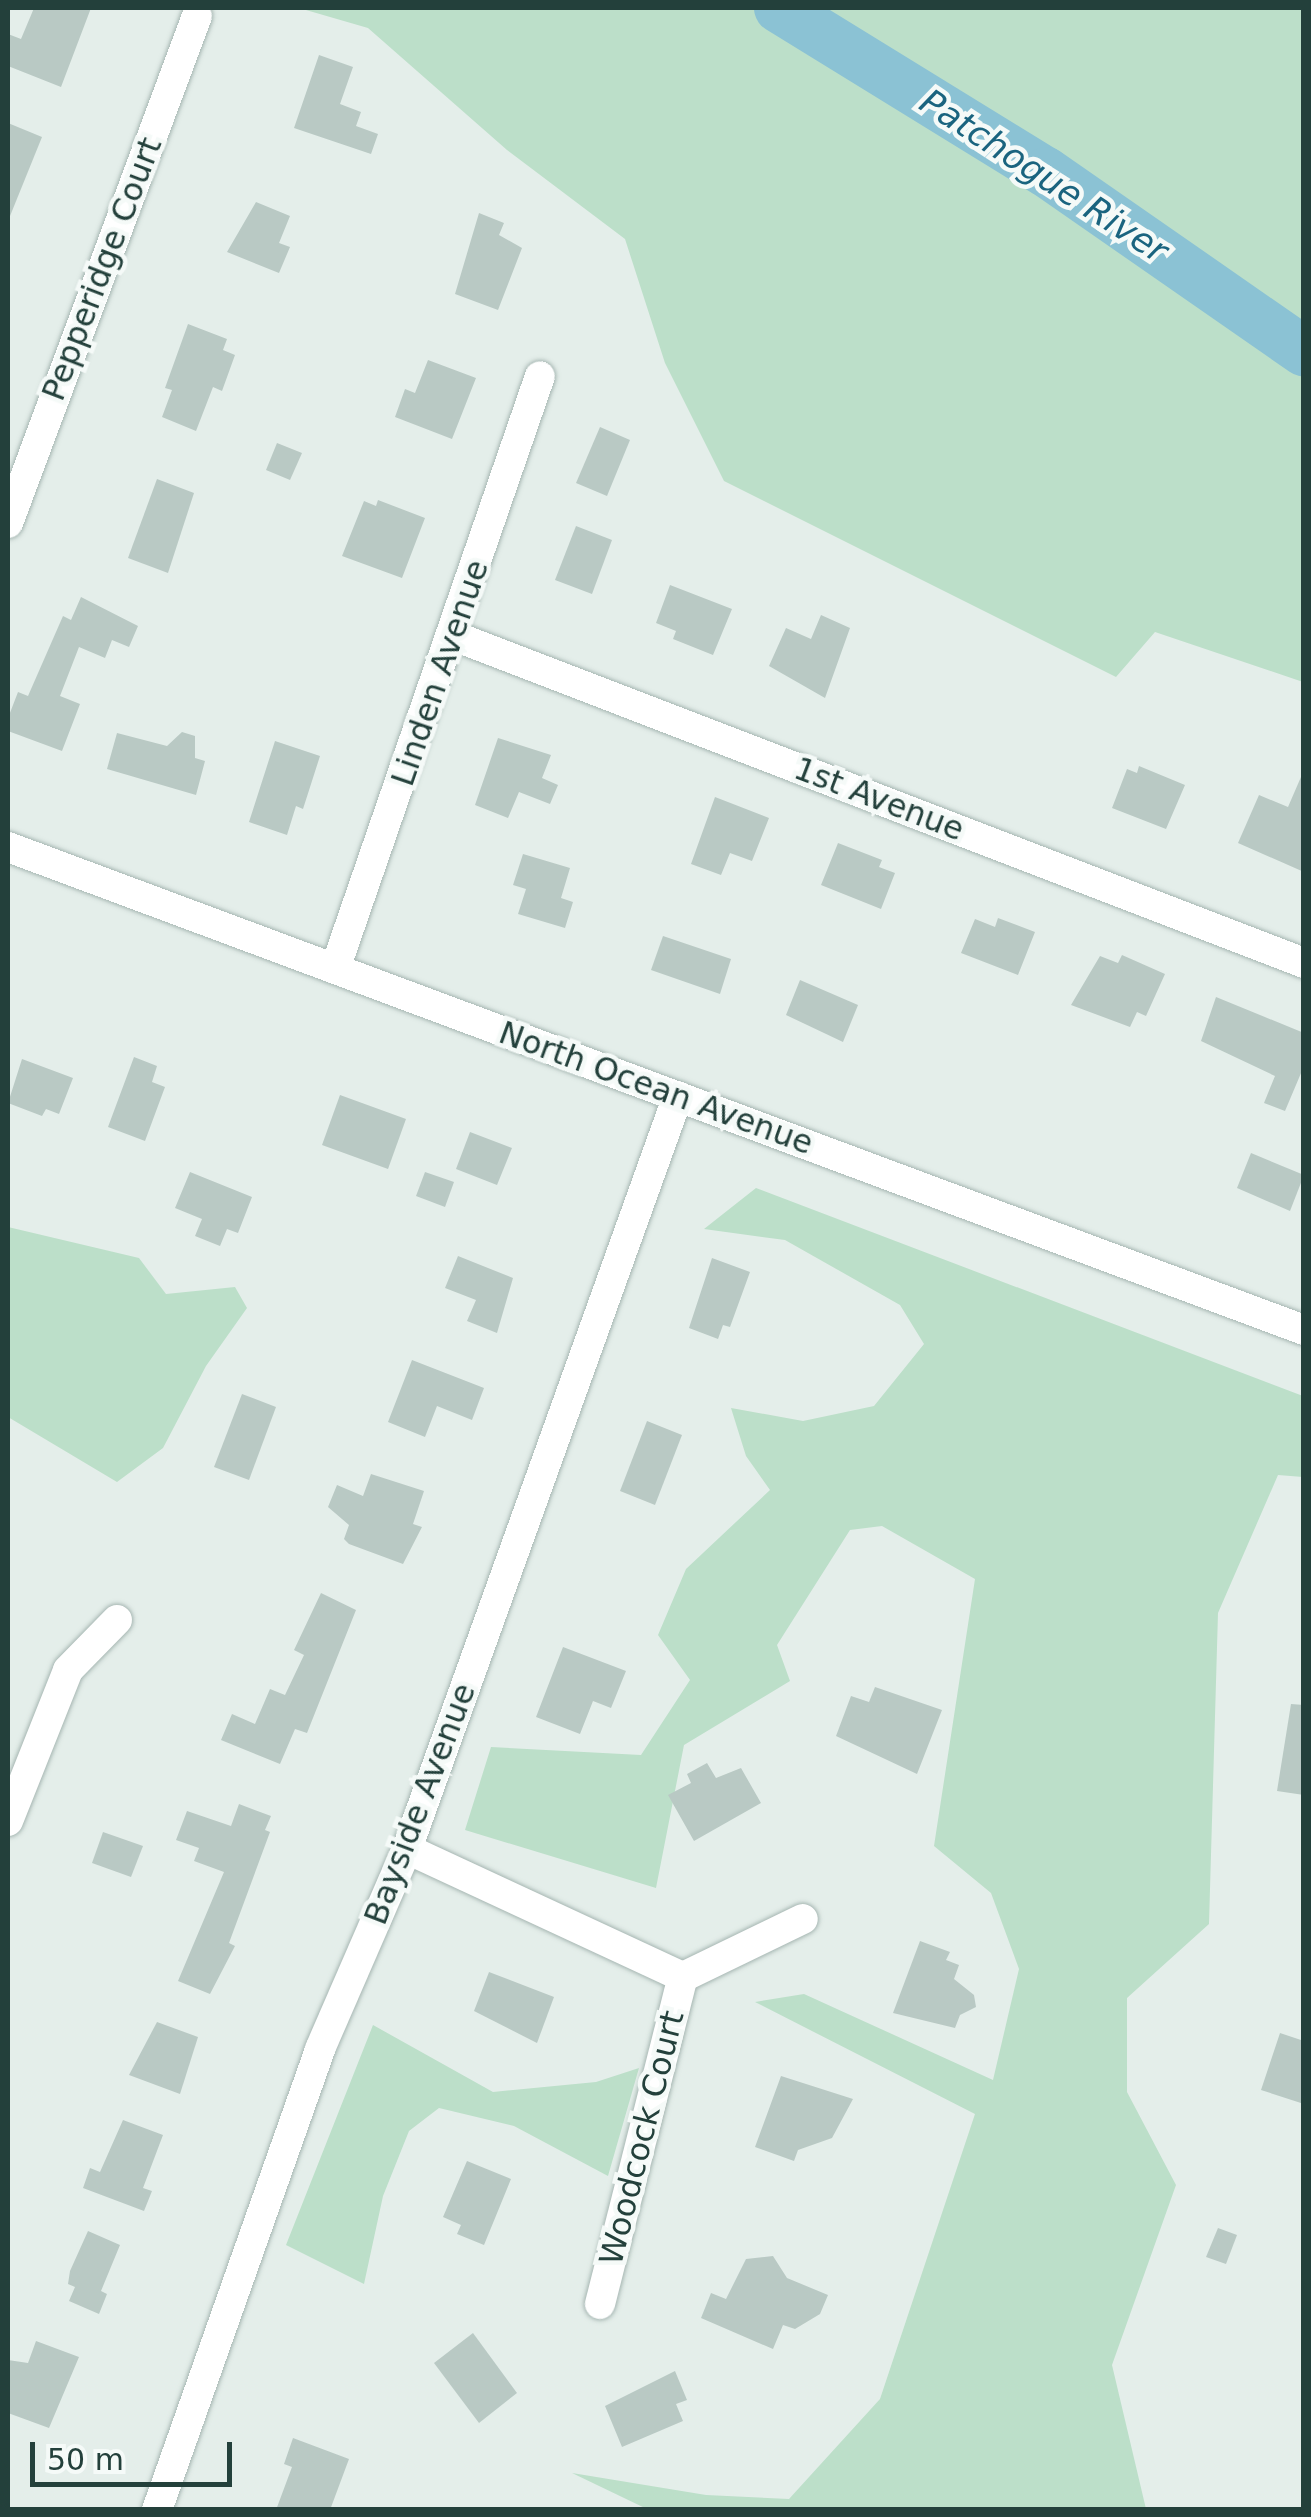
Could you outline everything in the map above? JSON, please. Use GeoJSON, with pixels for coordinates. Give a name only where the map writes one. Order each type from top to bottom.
{"type":"FeatureCollection","features":[{"type":"Feature","properties":{"kind":"street","name":"Pepperidge Court"},"geometry":{"type":"LineString","coordinates":[[8,523],[197,16]]}},
{"type":"Feature","properties":{"kind":"street","name":"Linden Avenue"},"geometry":{"type":"LineString","coordinates":[[335,968],[454,636],[540,376]]}},
{"type":"Feature","properties":{"kind":"street","name":"1st Avenue"},"geometry":{"type":"LineString","coordinates":[[454,636],[1304,963]]}},
{"type":"Feature","properties":{"kind":"street","name":"North Ocean Avenue"},"geometry":{"type":"LineString","coordinates":[[8,847],[1304,1330]]}},
{"type":"Feature","properties":{"kind":"street","name":"Bayside Avenue"},"geometry":{"type":"LineString","coordinates":[[157,2510],[320,2049],[407,1849],[678,1096]]}},
{"type":"Feature","properties":{"kind":"street"},"geometry":{"type":"LineString","coordinates":[[8,1821],[68,1670],[117,1620]]}},
{"type":"Feature","properties":{"kind":"street","name":"Woodcock Court"},"geometry":{"type":"LineString","coordinates":[[407,1849],[682,1976],[600,2304]]}},
{"type":"Feature","properties":{"kind":"street"},"geometry":{"type":"LineString","coordinates":[[682,1976],[804,1919]]}},
{"type":"Feature","properties":{"kind":"green space"},"geometry":{"type":"Polygon","coordinates":[[[299,8],[1303,8],[1303,682],[1155,632],[1116,677],[724,481],[665,363],[625,239],[507,150],[368,28],[299,8]]]}},
{"type":"Feature","properties":{"kind":"green space"},"geometry":{"type":"Polygon","coordinates":[[[756,1188],[1303,1396],[1303,1477],[1278,1475],[1218,1613],[1209,1924],[1127,1998],[1127,2092],[1176,2185],[1112,2365],[1146,2509],[647,2509],[572,2473],[706,2495],[789,2499],[880,2399],[975,2114],[755,2002],[804,1994],[993,2080],[1019,1969],[991,1893],[934,1846],[975,1579],[882,1526],[850,1530],[777,1645],[790,1681],[684,1745],[656,1888],[465,1830],[491,1747],[641,1755],[690,1680],[658,1635],[686,1569],[770,1490],[746,1456],[731,1408],[803,1421],[874,1406],[924,1344],[900,1305],[785,1240],[704,1229],[756,1188]]]}},
{"type":"Feature","properties":{"kind":"green space"},"geometry":{"type":"Polygon","coordinates":[[[8,1227],[139,1258],[166,1294],[235,1287],[247,1308],[206,1366],[163,1448],[117,1482],[8,1417],[8,1227]]]}},
{"type":"Feature","properties":{"kind":"green space"},"geometry":{"type":"Polygon","coordinates":[[[373,2025],[493,2092],[596,2082],[639,2068],[608,2176],[514,2126],[439,2108],[409,2131],[383,2196],[364,2284],[286,2245],[373,2025]]]}},
{"type":"Feature","properties":{"kind":"building"},"geometry":{"type":"Polygon","coordinates":[[[34,8],[91,8],[61,87],[8,66],[8,34],[21,39],[34,8]]]}},
{"type":"Feature","properties":{"kind":"building"},"geometry":{"type":"Polygon","coordinates":[[[319,55],[353,67],[340,104],[361,112],[356,126],[378,134],[371,154],[294,128],[319,55]]]}},
{"type":"Feature","properties":{"kind":"building"},"geometry":{"type":"Polygon","coordinates":[[[8,123],[42,137],[8,221],[8,123]]]}},
{"type":"Feature","properties":{"kind":"building"},"geometry":{"type":"Polygon","coordinates":[[[256,202],[290,216],[279,243],[290,247],[279,273],[227,252],[256,202]]]}},
{"type":"Feature","properties":{"kind":"building"},"geometry":{"type":"Polygon","coordinates":[[[479,213],[504,223],[499,235],[522,248],[498,310],[455,294],[479,213]]]}},
{"type":"Feature","properties":{"kind":"building"},"geometry":{"type":"Polygon","coordinates":[[[188,324],[227,339],[223,350],[235,355],[222,391],[213,387],[196,431],[162,417],[172,390],[165,388],[188,324]]]}},
{"type":"Feature","properties":{"kind":"building"},"geometry":{"type":"Polygon","coordinates":[[[428,360],[476,378],[452,439],[395,417],[405,389],[415,393],[428,360]]]}},
{"type":"Feature","properties":{"kind":"building"},"geometry":{"type":"Polygon","coordinates":[[[600,427],[630,440],[607,496],[576,483],[600,427]]]}},
{"type":"Feature","properties":{"kind":"building"},"geometry":{"type":"Polygon","coordinates":[[[277,443],[302,453],[290,480],[266,470],[277,443]]]}},
{"type":"Feature","properties":{"kind":"building"},"geometry":{"type":"Polygon","coordinates":[[[157,479],[194,493],[168,573],[128,558],[157,479]]]}},
{"type":"Feature","properties":{"kind":"building"},"geometry":{"type":"Polygon","coordinates":[[[378,500],[425,518],[402,578],[342,556],[364,501],[376,506],[378,500]]]}},
{"type":"Feature","properties":{"kind":"building"},"geometry":{"type":"Polygon","coordinates":[[[576,526],[612,540],[592,594],[555,580],[576,526]]]}},
{"type":"Feature","properties":{"kind":"building"},"geometry":{"type":"Polygon","coordinates":[[[670,585],[732,609],[713,655],[673,639],[676,631],[656,623],[670,585]]]}},
{"type":"Feature","properties":{"kind":"building"},"geometry":{"type":"Polygon","coordinates":[[[81,597],[138,626],[129,647],[112,640],[105,658],[79,647],[60,696],[80,704],[62,751],[8,731],[8,718],[18,692],[28,696],[63,616],[71,620],[81,597]]]}},
{"type":"Feature","properties":{"kind":"building"},"geometry":{"type":"Polygon","coordinates":[[[821,615],[850,628],[825,698],[769,666],[786,628],[811,639],[821,615]]]}},
{"type":"Feature","properties":{"kind":"building"},"geometry":{"type":"Polygon","coordinates":[[[182,732],[195,736],[195,758],[205,761],[196,795],[107,769],[117,733],[167,746],[182,732]]]}},
{"type":"Feature","properties":{"kind":"building"},"geometry":{"type":"Polygon","coordinates":[[[498,738],[551,755],[542,778],[558,785],[550,804],[519,792],[508,818],[475,805],[498,738]]]}},
{"type":"Feature","properties":{"kind":"building"},"geometry":{"type":"Polygon","coordinates":[[[275,741],[320,756],[303,809],[296,806],[287,835],[249,822],[275,741]]]}},
{"type":"Feature","properties":{"kind":"building"},"geometry":{"type":"Polygon","coordinates":[[[1139,766],[1185,785],[1166,829],[1112,808],[1127,769],[1137,773],[1139,766]]]}},
{"type":"Feature","properties":{"kind":"building"},"geometry":{"type":"Polygon","coordinates":[[[1304,770],[1304,872],[1238,843],[1259,795],[1288,807],[1304,770]]]}},
{"type":"Feature","properties":{"kind":"building"},"geometry":{"type":"Polygon","coordinates":[[[715,797],[769,818],[752,861],[730,853],[721,875],[691,864],[715,797]]]}},
{"type":"Feature","properties":{"kind":"building"},"geometry":{"type":"Polygon","coordinates":[[[838,843],[882,860],[879,867],[895,873],[881,909],[821,885],[838,843]]]}},
{"type":"Feature","properties":{"kind":"building"},"geometry":{"type":"Polygon","coordinates":[[[523,854],[570,868],[561,898],[573,902],[565,928],[518,914],[526,889],[513,885],[523,854]]]}},
{"type":"Feature","properties":{"kind":"building"},"geometry":{"type":"Polygon","coordinates":[[[998,918],[1035,932],[1018,975],[961,953],[975,919],[995,927],[998,918]]]}},
{"type":"Feature","properties":{"kind":"building"},"geometry":{"type":"Polygon","coordinates":[[[663,936],[731,959],[720,994],[651,970],[663,936]]]}},
{"type":"Feature","properties":{"kind":"building"},"geometry":{"type":"Polygon","coordinates":[[[1122,955],[1165,974],[1146,1016],[1137,1012],[1130,1027],[1071,1005],[1100,956],[1118,963],[1122,955]]]}},
{"type":"Feature","properties":{"kind":"building"},"geometry":{"type":"Polygon","coordinates":[[[800,980],[858,1005],[843,1042],[786,1015],[800,980]]]}},
{"type":"Feature","properties":{"kind":"building"},"geometry":{"type":"Polygon","coordinates":[[[1216,997],[1304,1033],[1304,1066],[1285,1111],[1264,1103],[1275,1076],[1201,1041],[1216,997]]]}},
{"type":"Feature","properties":{"kind":"building"},"geometry":{"type":"Polygon","coordinates":[[[134,1057],[157,1066],[152,1082],[165,1087],[145,1141],[108,1127],[134,1057]]]}},
{"type":"Feature","properties":{"kind":"building"},"geometry":{"type":"Polygon","coordinates":[[[22,1059],[73,1078],[59,1114],[46,1109],[42,1116],[8,1103],[22,1059]]]}},
{"type":"Feature","properties":{"kind":"building"},"geometry":{"type":"Polygon","coordinates":[[[340,1095],[406,1119],[388,1169],[322,1145],[340,1095]]]}},
{"type":"Feature","properties":{"kind":"building"},"geometry":{"type":"Polygon","coordinates":[[[470,1132],[512,1148],[497,1185],[456,1169],[470,1132]]]}},
{"type":"Feature","properties":{"kind":"building"},"geometry":{"type":"Polygon","coordinates":[[[1251,1153],[1304,1175],[1290,1211],[1237,1188],[1251,1153]]]}},
{"type":"Feature","properties":{"kind":"building"},"geometry":{"type":"Polygon","coordinates":[[[190,1172],[252,1197],[238,1233],[227,1229],[220,1246],[195,1236],[202,1219],[175,1208],[190,1172]]]}},
{"type":"Feature","properties":{"kind":"building"},"geometry":{"type":"Polygon","coordinates":[[[425,1172],[454,1182],[445,1207],[416,1196],[425,1172]]]}},
{"type":"Feature","properties":{"kind":"building"},"geometry":{"type":"Polygon","coordinates":[[[458,1256],[513,1278],[497,1333],[467,1321],[476,1300],[445,1288],[458,1256]]]}},
{"type":"Feature","properties":{"kind":"building"},"geometry":{"type":"Polygon","coordinates":[[[712,1258],[750,1272],[730,1327],[723,1325],[718,1339],[689,1328],[712,1258]]]}},
{"type":"Feature","properties":{"kind":"building"},"geometry":{"type":"Polygon","coordinates":[[[412,1360],[484,1388],[472,1420],[437,1406],[425,1437],[388,1422],[412,1360]]]}},
{"type":"Feature","properties":{"kind":"building"},"geometry":{"type":"Polygon","coordinates":[[[242,1394],[276,1407],[249,1480],[214,1467],[242,1394]]]}},
{"type":"Feature","properties":{"kind":"building"},"geometry":{"type":"Polygon","coordinates":[[[647,1421],[682,1435],[655,1505],[620,1491],[647,1421]]]}},
{"type":"Feature","properties":{"kind":"building"},"geometry":{"type":"Polygon","coordinates":[[[371,1474],[424,1491],[413,1524],[422,1527],[403,1564],[349,1544],[344,1539],[349,1525],[328,1507],[337,1485],[363,1496],[371,1474]]]}},
{"type":"Feature","properties":{"kind":"building"},"geometry":{"type":"Polygon","coordinates":[[[321,1593],[356,1610],[307,1733],[295,1729],[280,1764],[221,1740],[232,1714],[255,1724],[270,1689],[285,1695],[304,1655],[294,1650],[321,1593]]]}},
{"type":"Feature","properties":{"kind":"building"},"geometry":{"type":"Polygon","coordinates":[[[563,1647],[626,1671],[611,1708],[593,1701],[580,1734],[536,1717],[563,1647]]]}},
{"type":"Feature","properties":{"kind":"building"},"geometry":{"type":"Polygon","coordinates":[[[875,1687],[942,1710],[917,1774],[836,1736],[851,1696],[869,1702],[875,1687]]]}},
{"type":"Feature","properties":{"kind":"building"},"geometry":{"type":"Polygon","coordinates":[[[1291,1704],[1304,1705],[1304,1795],[1277,1791],[1291,1704]]]}},
{"type":"Feature","properties":{"kind":"building"},"geometry":{"type":"Polygon","coordinates":[[[707,1763],[716,1778],[741,1768],[761,1803],[694,1841],[668,1795],[691,1783],[687,1774],[707,1763]]]}},
{"type":"Feature","properties":{"kind":"building"},"geometry":{"type":"Polygon","coordinates":[[[239,1804],[271,1816],[265,1830],[270,1832],[229,1943],[235,1946],[210,1994],[178,1981],[224,1872],[194,1861],[199,1848],[176,1840],[187,1811],[231,1826],[239,1804]]]}},
{"type":"Feature","properties":{"kind":"building"},"geometry":{"type":"Polygon","coordinates":[[[103,1832],[143,1846],[131,1877],[92,1863],[103,1832]]]}},
{"type":"Feature","properties":{"kind":"building"},"geometry":{"type":"Polygon","coordinates":[[[920,1941],[950,1952],[946,1960],[959,1965],[954,1979],[974,1995],[976,2007],[960,2015],[955,2028],[893,2013],[920,1941]]]}},
{"type":"Feature","properties":{"kind":"building"},"geometry":{"type":"Polygon","coordinates":[[[489,1972],[554,1997],[537,2043],[474,2011],[489,1972]]]}},
{"type":"Feature","properties":{"kind":"building"},"geometry":{"type":"Polygon","coordinates":[[[157,2022],[198,2037],[180,2094],[129,2075],[157,2022]]]}},
{"type":"Feature","properties":{"kind":"building"},"geometry":{"type":"Polygon","coordinates":[[[1280,2033],[1304,2041],[1304,2104],[1261,2090],[1280,2033]]]}},
{"type":"Feature","properties":{"kind":"building"},"geometry":{"type":"Polygon","coordinates":[[[781,2076],[853,2099],[832,2138],[798,2150],[794,2161],[755,2147],[781,2076]]]}},
{"type":"Feature","properties":{"kind":"building"},"geometry":{"type":"Polygon","coordinates":[[[123,2120],[163,2135],[143,2188],[152,2191],[144,2211],[83,2188],[90,2168],[100,2172],[123,2120]]]}},
{"type":"Feature","properties":{"kind":"building"},"geometry":{"type":"Polygon","coordinates":[[[467,2161],[511,2179],[484,2245],[457,2234],[461,2225],[443,2217],[467,2161]]]}},
{"type":"Feature","properties":{"kind":"building"},"geometry":{"type":"Polygon","coordinates":[[[1218,2228],[1237,2235],[1226,2264],[1206,2257],[1218,2228]]]}},
{"type":"Feature","properties":{"kind":"building"},"geometry":{"type":"Polygon","coordinates":[[[88,2231],[120,2245],[101,2291],[107,2294],[99,2314],[69,2301],[75,2287],[68,2284],[70,2271],[88,2231]]]}},
{"type":"Feature","properties":{"kind":"building"},"geometry":{"type":"Polygon","coordinates":[[[773,2256],[787,2278],[828,2295],[820,2314],[795,2329],[783,2325],[773,2349],[701,2318],[711,2293],[726,2299],[746,2259],[773,2256]]]}},
{"type":"Feature","properties":{"kind":"building"},"geometry":{"type":"Polygon","coordinates":[[[473,2333],[517,2393],[479,2423],[434,2363],[473,2333]]]}},
{"type":"Feature","properties":{"kind":"building"},"geometry":{"type":"Polygon","coordinates":[[[36,2341],[79,2357],[49,2428],[8,2413],[8,2360],[28,2363],[36,2341]]]}},
{"type":"Feature","properties":{"kind":"building"},"geometry":{"type":"Polygon","coordinates":[[[675,2371],[687,2400],[676,2404],[683,2421],[622,2447],[605,2406],[675,2371]]]}},
{"type":"Feature","properties":{"kind":"building"},"geometry":{"type":"Polygon","coordinates":[[[293,2438],[349,2459],[330,2510],[276,2510],[292,2467],[284,2464],[293,2438]]]}},
{"type":"Feature","properties":{"kind":"waterway","name":"Patchogue River"},"geometry":{"type":"LineString","coordinates":[[779,8],[1046,172],[1304,351]]}}]}
